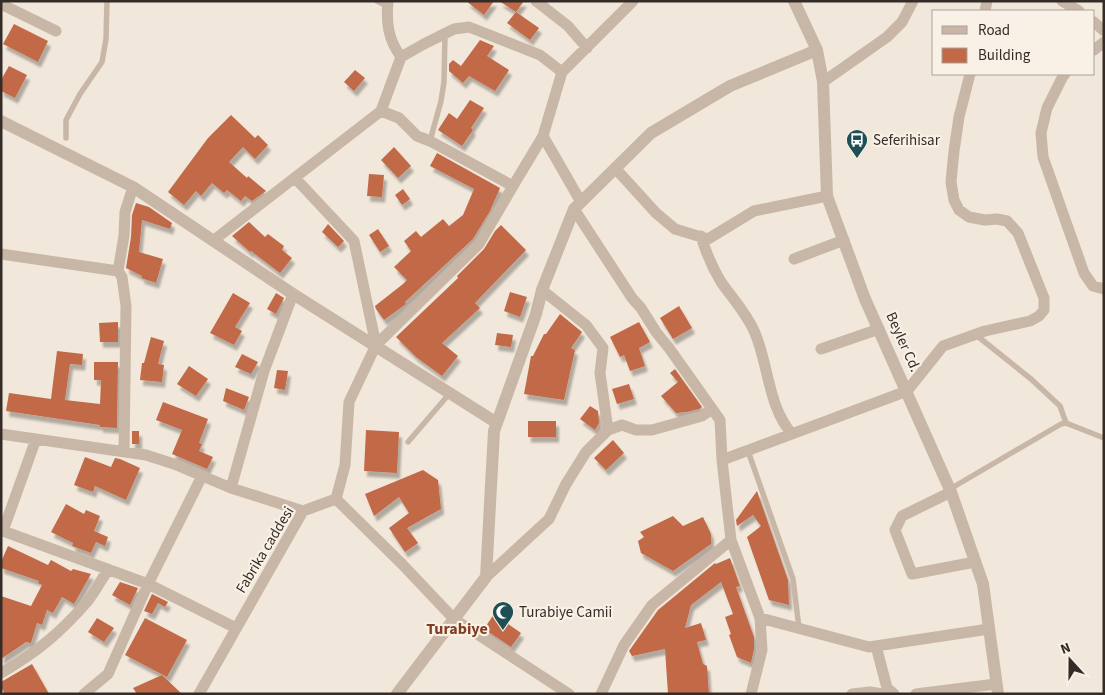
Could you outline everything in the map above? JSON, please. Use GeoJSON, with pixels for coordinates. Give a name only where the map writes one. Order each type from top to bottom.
{"type":"FeatureCollection","features":[{"type":"Feature","properties":{"kind":"street"},"geometry":{"type":"LineString","coordinates":[[536,1],[568,26],[586,48]]}},
{"type":"Feature","properties":{"kind":"street"},"geometry":{"type":"LineString","coordinates":[[569,694],[454,618],[336,499],[345,465],[349,402],[376,345],[479,244],[543,136],[562,72],[633,1]]}},
{"type":"Feature","properties":{"kind":"street","name":"Beyler Cd."},"geometry":{"type":"LineString","coordinates":[[794,1],[817,50],[822,82],[827,196],[865,299],[951,491],[983,584],[997,689]]}},
{"type":"Feature","properties":{"kind":"street"},"geometry":{"type":"LineString","coordinates":[[822,82],[887,37],[902,22],[913,1]]}},
{"type":"Feature","properties":{"kind":"street"},"geometry":{"type":"LineString","coordinates":[[1062,1],[1077,10]]}},
{"type":"Feature","properties":{"kind":"street"},"geometry":{"type":"LineString","coordinates":[[384,3],[388,35],[401,57]]}},
{"type":"Feature","properties":{"kind":"street"},"geometry":{"type":"LineString","coordinates":[[1,4],[56,31]]}},
{"type":"Feature","properties":{"kind":"street"},"geometry":{"type":"LineString","coordinates":[[214,240],[381,111],[401,57],[445,33],[469,27],[540,55],[562,72]]}},
{"type":"Feature","properties":{"kind":"street"},"geometry":{"type":"LineString","coordinates":[[486,577],[494,431],[536,314],[542,290],[578,205],[651,133],[730,86],[817,50]]}},
{"type":"Feature","properties":{"kind":"street"},"geometry":{"type":"LineString","coordinates":[[722,460],[907,391],[943,346],[974,334],[1030,321],[1039,316],[1044,310],[1044,298],[1018,233],[1007,221],[968,217],[959,210],[954,200],[951,182],[955,142],[970,75]]}},
{"type":"Feature","properties":{"kind":"street"},"geometry":{"type":"LineString","coordinates":[[1064,75],[1047,108],[1041,133],[1043,157],[1084,273],[1093,286],[1104,289]]}},
{"type":"Feature","properties":{"kind":"street"},"geometry":{"type":"LineString","coordinates":[[381,111],[399,118],[417,136],[430,141],[513,186]]}},
{"type":"Feature","properties":{"kind":"street"},"geometry":{"type":"LineString","coordinates":[[1,121],[132,186],[293,294],[497,423]]}},
{"type":"Feature","properties":{"kind":"street"},"geometry":{"type":"LineString","coordinates":[[543,136],[578,205],[632,298],[720,420],[722,460],[731,540],[760,618],[762,650],[751,694]]}},
{"type":"Feature","properties":{"kind":"street"},"geometry":{"type":"LineString","coordinates":[[615,168],[656,213],[675,228],[708,238],[754,211],[827,196]]}},
{"type":"Feature","properties":{"kind":"street"},"geometry":{"type":"LineString","coordinates":[[295,178],[354,242],[376,345]]}},
{"type":"Feature","properties":{"kind":"street"},"geometry":{"type":"LineString","coordinates":[[124,452],[126,306],[122,277],[118,271],[124,236],[125,212],[132,186]]}},
{"type":"Feature","properties":{"kind":"street"},"geometry":{"type":"LineString","coordinates":[[701,236],[708,258],[720,281],[746,314],[755,334],[779,413],[786,428],[792,434]]}},
{"type":"Feature","properties":{"kind":"street"},"geometry":{"type":"LineString","coordinates":[[794,259],[844,240]]}},
{"type":"Feature","properties":{"kind":"street"},"geometry":{"type":"LineString","coordinates":[[1,254],[118,271]]}},
{"type":"Feature","properties":{"kind":"street"},"geometry":{"type":"LineString","coordinates":[[542,290],[586,325],[603,348],[600,373],[608,430]]}},
{"type":"Feature","properties":{"kind":"street"},"geometry":{"type":"LineString","coordinates":[[231,488],[264,371],[293,294]]}},
{"type":"Feature","properties":{"kind":"street"},"geometry":{"type":"LineString","coordinates":[[821,349],[879,329]]}},
{"type":"Feature","properties":{"kind":"street"},"geometry":{"type":"LineString","coordinates":[[397,694],[486,577],[549,518],[566,484],[586,452],[608,430],[622,425],[636,430],[652,430],[702,416],[712,409]]}},
{"type":"Feature","properties":{"kind":"street"},"geometry":{"type":"LineString","coordinates":[[1,434],[146,455],[174,464],[231,488],[303,511]]}},
{"type":"Feature","properties":{"kind":"street"},"geometry":{"type":"LineString","coordinates":[[36,439],[2,533],[148,584],[236,628]]}},
{"type":"Feature","properties":{"kind":"street"},"geometry":{"type":"LineString","coordinates":[[84,694],[108,674],[148,584],[202,476]]}},
{"type":"Feature","properties":{"kind":"street"},"geometry":{"type":"LineString","coordinates":[[951,491],[902,516],[895,530],[912,574],[975,562]]}},
{"type":"Feature","properties":{"kind":"street","name":"Fabrika caddesi"},"geometry":{"type":"LineString","coordinates":[[200,694],[303,511],[336,499]]}},
{"type":"Feature","properties":{"kind":"street"},"geometry":{"type":"LineString","coordinates":[[601,694],[624,645],[652,605],[731,540]]}},
{"type":"Feature","properties":{"kind":"street"},"geometry":{"type":"LineString","coordinates":[[1,673],[51,640],[88,601],[108,570]]}},
{"type":"Feature","properties":{"kind":"street"},"geometry":{"type":"LineString","coordinates":[[760,618],[869,646],[989,629]]}},
{"type":"Feature","properties":{"kind":"street"},"geometry":{"type":"LineString","coordinates":[[876,646],[887,688],[894,694]]}},
{"type":"Feature","properties":{"kind":"street"},"geometry":{"type":"LineString","coordinates":[[916,694],[997,689]]}},
{"type":"Feature","properties":{"kind":"street"},"geometry":{"type":"LineString","coordinates":[[852,694],[870,692],[882,694]]}},
{"type":"Feature","properties":{"kind":"lane"},"geometry":{"type":"LineString","coordinates":[[66,138],[66,120],[80,94],[102,62],[106,39],[107,1]]}},
{"type":"Feature","properties":{"kind":"lane"},"geometry":{"type":"LineString","coordinates":[[430,141],[444,82],[445,33]]}},
{"type":"Feature","properties":{"kind":"lane"},"geometry":{"type":"LineString","coordinates":[[974,334],[1031,379],[1060,406],[1066,423]]}},
{"type":"Feature","properties":{"kind":"lane"},"geometry":{"type":"LineString","coordinates":[[408,442],[450,392]]}},
{"type":"Feature","properties":{"kind":"lane"},"geometry":{"type":"LineString","coordinates":[[951,491],[1045,433],[1066,423],[1104,438]]}},
{"type":"Feature","properties":{"kind":"lane"},"geometry":{"type":"LineString","coordinates":[[748,451],[793,579],[800,628]]}},
{"type":"Feature","properties":{"kind":"building"},"geometry":{"type":"Polygon","coordinates":[[[466,1],[494,1],[484,15],[466,1]]]}},
{"type":"Feature","properties":{"kind":"building"},"geometry":{"type":"Polygon","coordinates":[[[499,1],[524,1],[516,12],[499,1]]]}},
{"type":"Feature","properties":{"kind":"building"},"geometry":{"type":"Polygon","coordinates":[[[516,12],[539,28],[530,40],[507,23],[516,12]]]}},
{"type":"Feature","properties":{"kind":"building"},"geometry":{"type":"Polygon","coordinates":[[[14,24],[48,41],[38,62],[3,44],[14,24]]]}},
{"type":"Feature","properties":{"kind":"building"},"geometry":{"type":"Polygon","coordinates":[[[480,40],[494,46],[487,56],[509,70],[495,91],[469,76],[463,83],[449,71],[449,64],[453,60],[461,66],[480,40]]]}},
{"type":"Feature","properties":{"kind":"building"},"geometry":{"type":"Polygon","coordinates":[[[9,66],[27,75],[15,98],[1,91],[1,80],[9,66]]]}},
{"type":"Feature","properties":{"kind":"building"},"geometry":{"type":"Polygon","coordinates":[[[355,70],[365,78],[354,91],[344,82],[355,70]]]}},
{"type":"Feature","properties":{"kind":"building"},"geometry":{"type":"Polygon","coordinates":[[[470,100],[484,108],[471,128],[473,130],[462,146],[438,130],[449,113],[457,119],[470,100]]]}},
{"type":"Feature","properties":{"kind":"building"},"geometry":{"type":"Polygon","coordinates":[[[231,115],[255,138],[258,135],[268,145],[255,159],[243,147],[229,162],[266,191],[252,201],[245,196],[241,201],[227,190],[224,193],[212,183],[201,196],[196,191],[184,205],[168,192],[208,138],[231,115]]]}},
{"type":"Feature","properties":{"kind":"building"},"geometry":{"type":"Polygon","coordinates":[[[394,147],[411,166],[398,178],[381,160],[394,147]]]}},
{"type":"Feature","properties":{"kind":"building"},"geometry":{"type":"Polygon","coordinates":[[[437,153],[500,188],[490,211],[473,239],[405,302],[406,304],[384,320],[375,306],[407,280],[394,267],[411,251],[404,241],[416,231],[421,237],[443,219],[449,226],[463,215],[474,189],[430,166],[437,153]]]}},
{"type":"Feature","properties":{"kind":"building"},"geometry":{"type":"Polygon","coordinates":[[[369,174],[384,175],[382,197],[367,196],[369,174]]]}},
{"type":"Feature","properties":{"kind":"building"},"geometry":{"type":"Polygon","coordinates":[[[403,189],[410,199],[402,205],[395,195],[403,189]]]}},
{"type":"Feature","properties":{"kind":"building"},"geometry":{"type":"Polygon","coordinates":[[[136,203],[149,207],[172,223],[170,229],[142,220],[139,252],[163,259],[156,283],[141,278],[142,276],[126,268],[132,215],[136,203]]]}},
{"type":"Feature","properties":{"kind":"building"},"geometry":{"type":"Polygon","coordinates":[[[249,222],[265,237],[268,234],[284,246],[282,250],[292,258],[280,273],[250,252],[232,236],[249,222]]]}},
{"type":"Feature","properties":{"kind":"building"},"geometry":{"type":"Polygon","coordinates":[[[328,224],[344,241],[338,247],[322,232],[328,224]]]}},
{"type":"Feature","properties":{"kind":"building"},"geometry":{"type":"Polygon","coordinates":[[[501,225],[526,250],[475,303],[480,308],[442,343],[458,356],[442,376],[416,357],[396,337],[458,278],[457,276],[484,249],[501,225]]]}},
{"type":"Feature","properties":{"kind":"building"},"geometry":{"type":"Polygon","coordinates":[[[378,229],[389,246],[380,252],[369,235],[378,229]]]}},
{"type":"Feature","properties":{"kind":"building"},"geometry":{"type":"Polygon","coordinates":[[[510,292],[527,297],[520,317],[504,311],[510,292]]]}},
{"type":"Feature","properties":{"kind":"building"},"geometry":{"type":"Polygon","coordinates":[[[233,293],[250,303],[235,327],[242,331],[234,345],[210,333],[233,293]]]}},
{"type":"Feature","properties":{"kind":"building"},"geometry":{"type":"Polygon","coordinates":[[[276,293],[284,298],[276,314],[267,309],[276,293]]]}},
{"type":"Feature","properties":{"kind":"building"},"geometry":{"type":"Polygon","coordinates":[[[679,306],[692,328],[673,339],[660,318],[679,306]]]}},
{"type":"Feature","properties":{"kind":"building"},"geometry":{"type":"Polygon","coordinates":[[[560,314],[582,332],[571,348],[575,350],[564,400],[524,394],[531,356],[533,356],[544,334],[546,334],[560,314]]]}},
{"type":"Feature","properties":{"kind":"building"},"geometry":{"type":"Polygon","coordinates":[[[118,322],[118,342],[100,342],[99,323],[118,322]]]}},
{"type":"Feature","properties":{"kind":"building"},"geometry":{"type":"Polygon","coordinates":[[[639,322],[650,342],[639,348],[645,366],[630,371],[624,355],[620,357],[610,337],[639,322]]]}},
{"type":"Feature","properties":{"kind":"building"},"geometry":{"type":"Polygon","coordinates":[[[497,333],[513,335],[511,347],[495,345],[497,333]]]}},
{"type":"Feature","properties":{"kind":"building"},"geometry":{"type":"Polygon","coordinates":[[[151,337],[164,341],[158,364],[164,365],[162,382],[140,380],[142,363],[144,363],[151,337]]]}},
{"type":"Feature","properties":{"kind":"building"},"geometry":{"type":"Polygon","coordinates":[[[57,351],[83,354],[82,365],[70,364],[65,400],[100,404],[101,380],[94,380],[94,362],[118,362],[117,428],[100,427],[100,425],[6,411],[9,393],[51,399],[57,351]]]}},
{"type":"Feature","properties":{"kind":"building"},"geometry":{"type":"Polygon","coordinates":[[[242,354],[258,362],[251,374],[235,367],[242,354]]]}},
{"type":"Feature","properties":{"kind":"building"},"geometry":{"type":"Polygon","coordinates":[[[189,366],[208,379],[196,396],[177,384],[189,366]]]}},
{"type":"Feature","properties":{"kind":"building"},"geometry":{"type":"Polygon","coordinates":[[[675,369],[702,407],[699,409],[676,413],[661,396],[678,382],[670,373],[675,369]]]}},
{"type":"Feature","properties":{"kind":"building"},"geometry":{"type":"Polygon","coordinates":[[[277,370],[288,371],[285,390],[274,388],[277,370]]]}},
{"type":"Feature","properties":{"kind":"building"},"geometry":{"type":"Polygon","coordinates":[[[629,384],[634,399],[617,404],[612,389],[629,384]]]}},
{"type":"Feature","properties":{"kind":"building"},"geometry":{"type":"Polygon","coordinates":[[[226,388],[249,397],[244,410],[223,401],[226,388]]]}},
{"type":"Feature","properties":{"kind":"building"},"geometry":{"type":"Polygon","coordinates":[[[163,402],[208,419],[199,443],[202,444],[199,451],[213,457],[207,469],[172,454],[182,430],[156,420],[163,402]]]}},
{"type":"Feature","properties":{"kind":"building"},"geometry":{"type":"Polygon","coordinates":[[[590,406],[598,411],[599,423],[595,430],[580,419],[590,406]]]}},
{"type":"Feature","properties":{"kind":"building"},"geometry":{"type":"Polygon","coordinates":[[[528,421],[556,421],[556,437],[528,437],[528,421]]]}},
{"type":"Feature","properties":{"kind":"building"},"geometry":{"type":"Polygon","coordinates":[[[366,430],[399,432],[397,473],[364,471],[366,430]]]}},
{"type":"Feature","properties":{"kind":"building"},"geometry":{"type":"Polygon","coordinates":[[[132,431],[139,431],[139,444],[132,444],[132,431]]]}},
{"type":"Feature","properties":{"kind":"building"},"geometry":{"type":"Polygon","coordinates":[[[613,440],[624,453],[606,470],[594,458],[613,440]]]}},
{"type":"Feature","properties":{"kind":"building"},"geometry":{"type":"Polygon","coordinates":[[[85,457],[111,467],[115,458],[120,459],[140,468],[126,500],[95,486],[93,492],[74,485],[85,457]]]}},
{"type":"Feature","properties":{"kind":"building"},"geometry":{"type":"Polygon","coordinates":[[[423,470],[438,480],[441,509],[407,528],[418,543],[405,552],[389,528],[409,513],[399,497],[374,516],[365,494],[423,470]]]}},
{"type":"Feature","properties":{"kind":"building"},"geometry":{"type":"Polygon","coordinates":[[[757,491],[788,580],[789,605],[769,600],[747,537],[761,526],[753,515],[737,526],[736,520],[757,491]]]}},
{"type":"Feature","properties":{"kind":"building"},"geometry":{"type":"Polygon","coordinates":[[[66,504],[84,514],[86,510],[100,516],[94,531],[108,537],[105,546],[96,542],[91,553],[72,546],[73,543],[51,532],[66,504]]]}},
{"type":"Feature","properties":{"kind":"building"},"geometry":{"type":"Polygon","coordinates":[[[673,516],[683,526],[703,517],[711,534],[711,544],[673,571],[641,553],[638,541],[644,537],[640,532],[673,516]]]}},
{"type":"Feature","properties":{"kind":"building"},"geometry":{"type":"Polygon","coordinates":[[[8,546],[48,565],[51,560],[71,571],[73,569],[91,574],[74,604],[62,597],[53,613],[47,610],[42,625],[37,623],[31,643],[26,642],[1,659],[1,596],[31,606],[42,585],[38,583],[39,581],[1,568],[1,562],[8,546]]]}},
{"type":"Feature","properties":{"kind":"building"},"geometry":{"type":"Polygon","coordinates":[[[730,558],[740,586],[736,587],[754,637],[751,663],[737,657],[725,617],[733,614],[721,582],[691,605],[685,628],[701,623],[706,640],[697,642],[703,664],[707,666],[709,694],[668,694],[665,649],[632,656],[629,651],[658,610],[715,563],[730,558]]]}},
{"type":"Feature","properties":{"kind":"building"},"geometry":{"type":"Polygon","coordinates":[[[120,582],[138,588],[130,605],[112,595],[120,582]]]}},
{"type":"Feature","properties":{"kind":"building"},"geometry":{"type":"Polygon","coordinates":[[[152,594],[168,602],[165,607],[158,603],[152,614],[144,611],[152,594]]]}},
{"type":"Feature","properties":{"kind":"building","name":"Turabiye Camii"},"geometry":{"type":"Polygon","coordinates":[[[494,614],[521,633],[511,647],[484,629],[494,614]]]}},
{"type":"Feature","properties":{"kind":"building"},"geometry":{"type":"Polygon","coordinates":[[[97,618],[114,628],[104,642],[88,632],[97,618]]]}},
{"type":"Feature","properties":{"kind":"building"},"geometry":{"type":"Polygon","coordinates":[[[145,618],[187,640],[167,677],[125,655],[145,618]]]}},
{"type":"Feature","properties":{"kind":"building"},"geometry":{"type":"Polygon","coordinates":[[[32,664],[49,694],[5,694],[1,687],[1,682],[32,664]]]}},
{"type":"Feature","properties":{"kind":"building"},"geometry":{"type":"Polygon","coordinates":[[[162,675],[182,694],[137,694],[133,688],[162,675]]]}},
{"type":"Feature","properties":{"kind":"place","name":"Seferihisar"},"geometry":{"type":"Point","coordinates":[857,159]}},
{"type":"Feature","properties":{"kind":"place","name":"Turabiye Camii"},"geometry":{"type":"Point","coordinates":[503,631]}},
{"type":"Feature","properties":{"kind":"district","name":"Turabiye"},"geometry":{"type":"Point","coordinates":[457,629]}}]}
